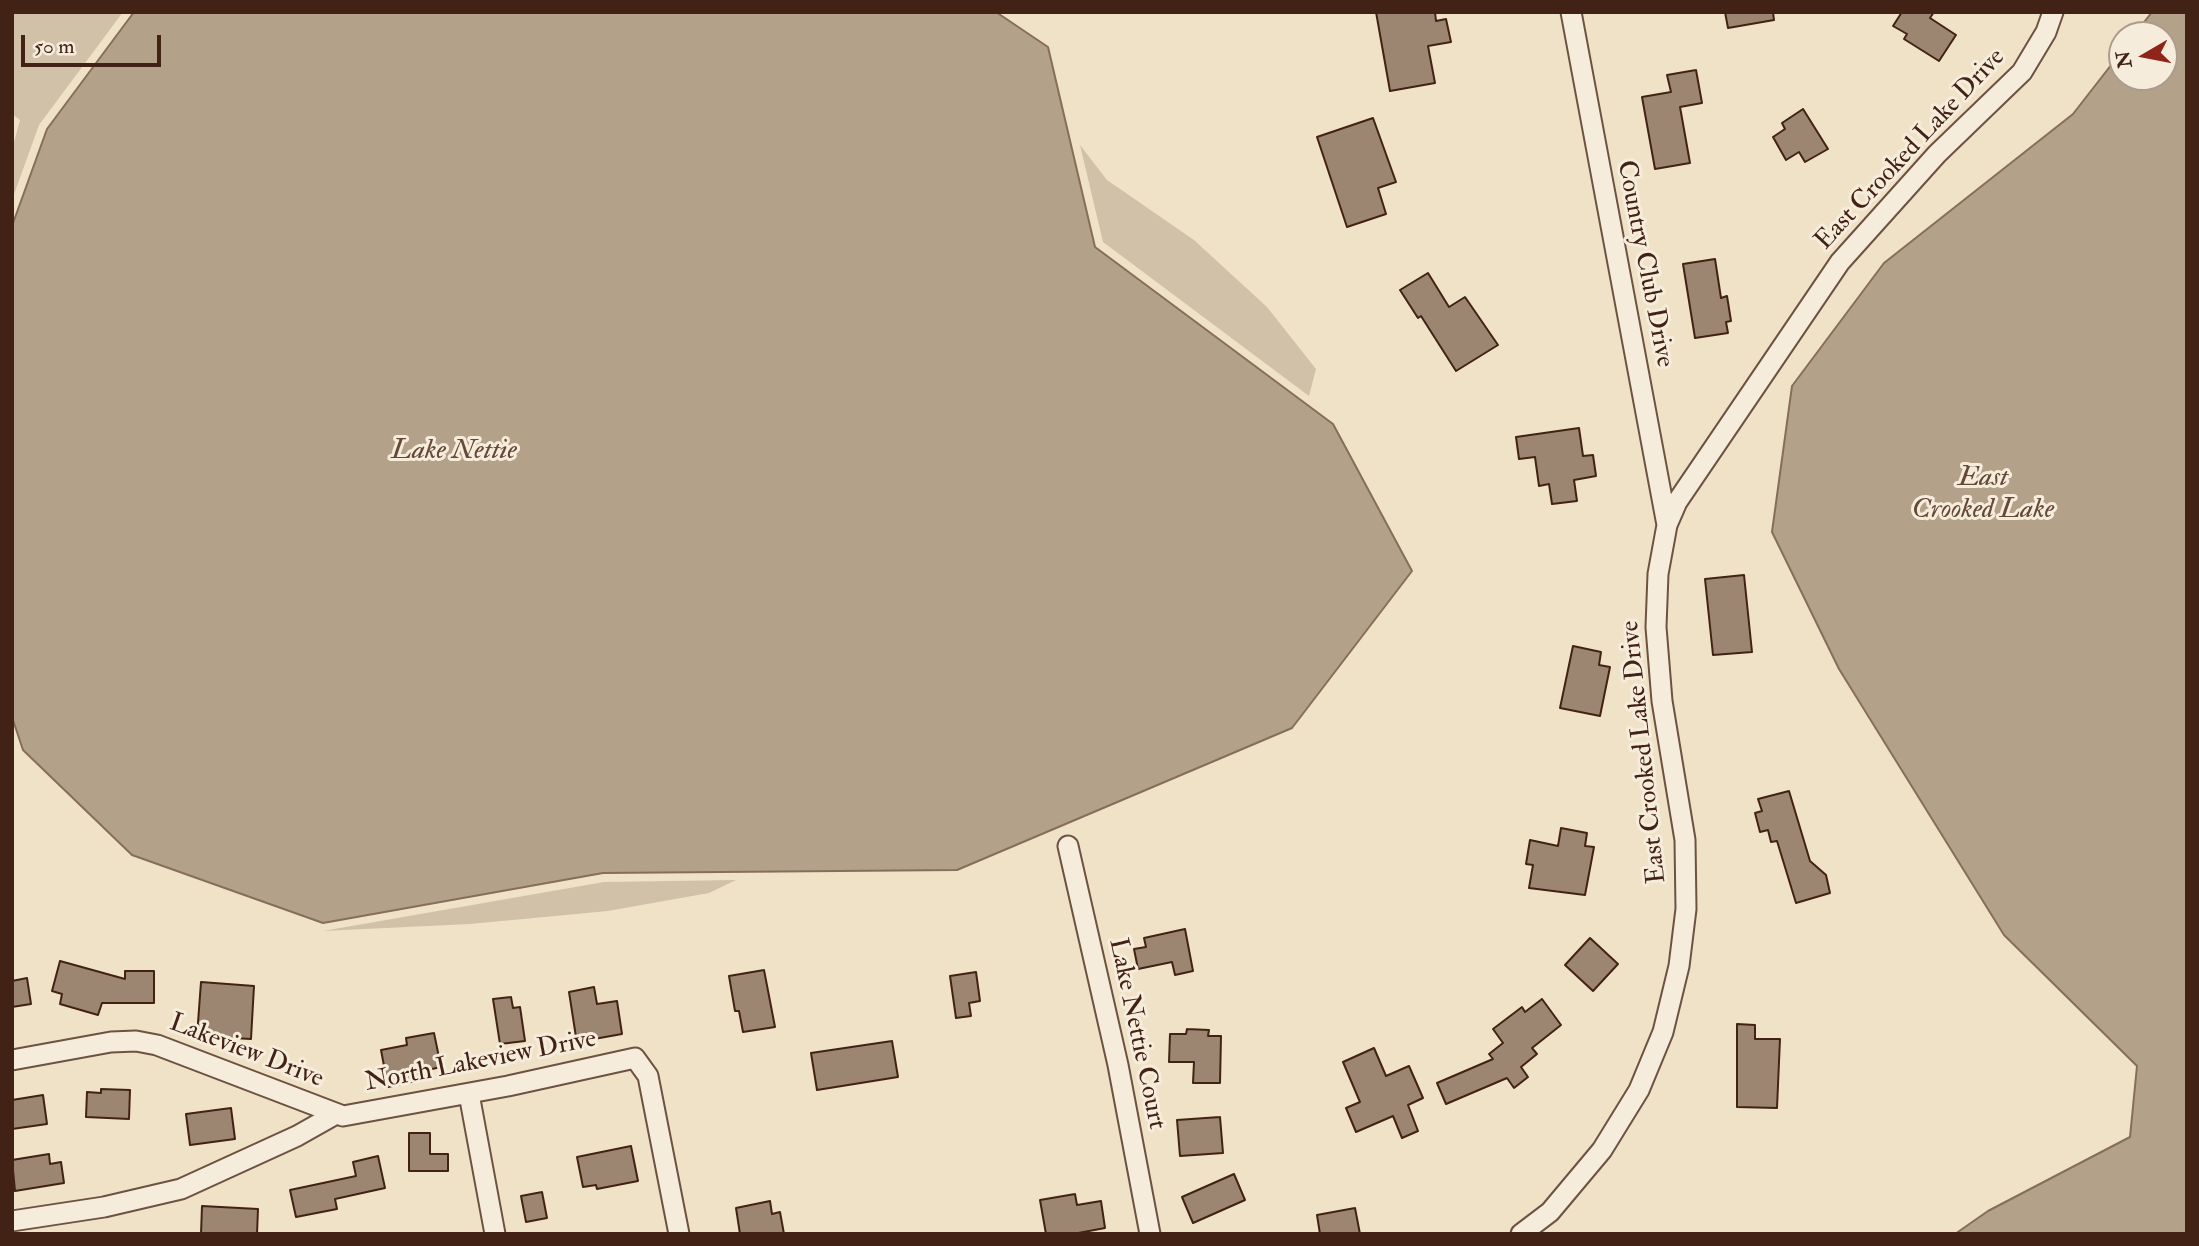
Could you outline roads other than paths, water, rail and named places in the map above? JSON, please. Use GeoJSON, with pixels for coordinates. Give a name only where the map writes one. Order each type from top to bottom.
{"type":"FeatureCollection","features":[{"type":"Feature","properties":{"kind":"street","name":"Country Club Drive"},"geometry":{"type":"LineString","coordinates":[[1571,12],[1667,525]]}},
{"type":"Feature","properties":{"kind":"street","name":"East Crooked Lake Drive"},"geometry":{"type":"LineString","coordinates":[[1521,1234],[1550,1212],[1602,1150],[1639,1090],[1663,1032],[1679,966],[1686,909],[1685,840],[1662,701],[1656,627],[1658,574],[1667,525],[1677,502],[1823,284],[1937,155],[2022,72],[2046,32],[2053,12]]}},
{"type":"Feature","properties":{"kind":"street","name":"Lake Nettie Court"},"geometry":{"type":"LineString","coordinates":[[1068,846],[1118,1065],[1150,1234]]}},
{"type":"Feature","properties":{"kind":"street","name":"Lakeview Drive"},"geometry":{"type":"LineString","coordinates":[[12,1060],[110,1042],[136,1041],[157,1045],[336,1114]]}},
{"type":"Feature","properties":{"kind":"street","name":"North Lakeview Drive"},"geometry":{"type":"LineString","coordinates":[[336,1114],[469,1094],[635,1058],[648,1076],[679,1234]]}},
{"type":"Feature","properties":{"kind":"street"},"geometry":{"type":"LineString","coordinates":[[469,1094],[495,1234]]}},
{"type":"Feature","properties":{"kind":"street"},"geometry":{"type":"LineString","coordinates":[[12,1221],[104,1207],[181,1189],[297,1136],[336,1114]]}},
{"type":"Feature","properties":{"kind":"water","name":"Lake Nettie"},"geometry":{"type":"Polygon","coordinates":[[[134,12],[996,12],[1048,47],[1095,247],[1333,424],[1412,571],[1292,728],[957,870],[603,873],[323,923],[132,855],[23,750],[12,717],[12,226],[47,129],[134,12]]]}},
{"type":"Feature","properties":{"kind":"water","name":"East Crooked Lake"},"geometry":{"type":"Polygon","coordinates":[[[2152,12],[2187,12],[2187,1234],[1955,1234],[1988,1211],[2130,1137],[2137,1066],[2004,935],[1839,669],[1772,532],[1792,386],[1884,263],[2073,114],[2108,69],[2108,91],[2178,91],[2178,21],[2145,21],[2152,12]]]}}]}
